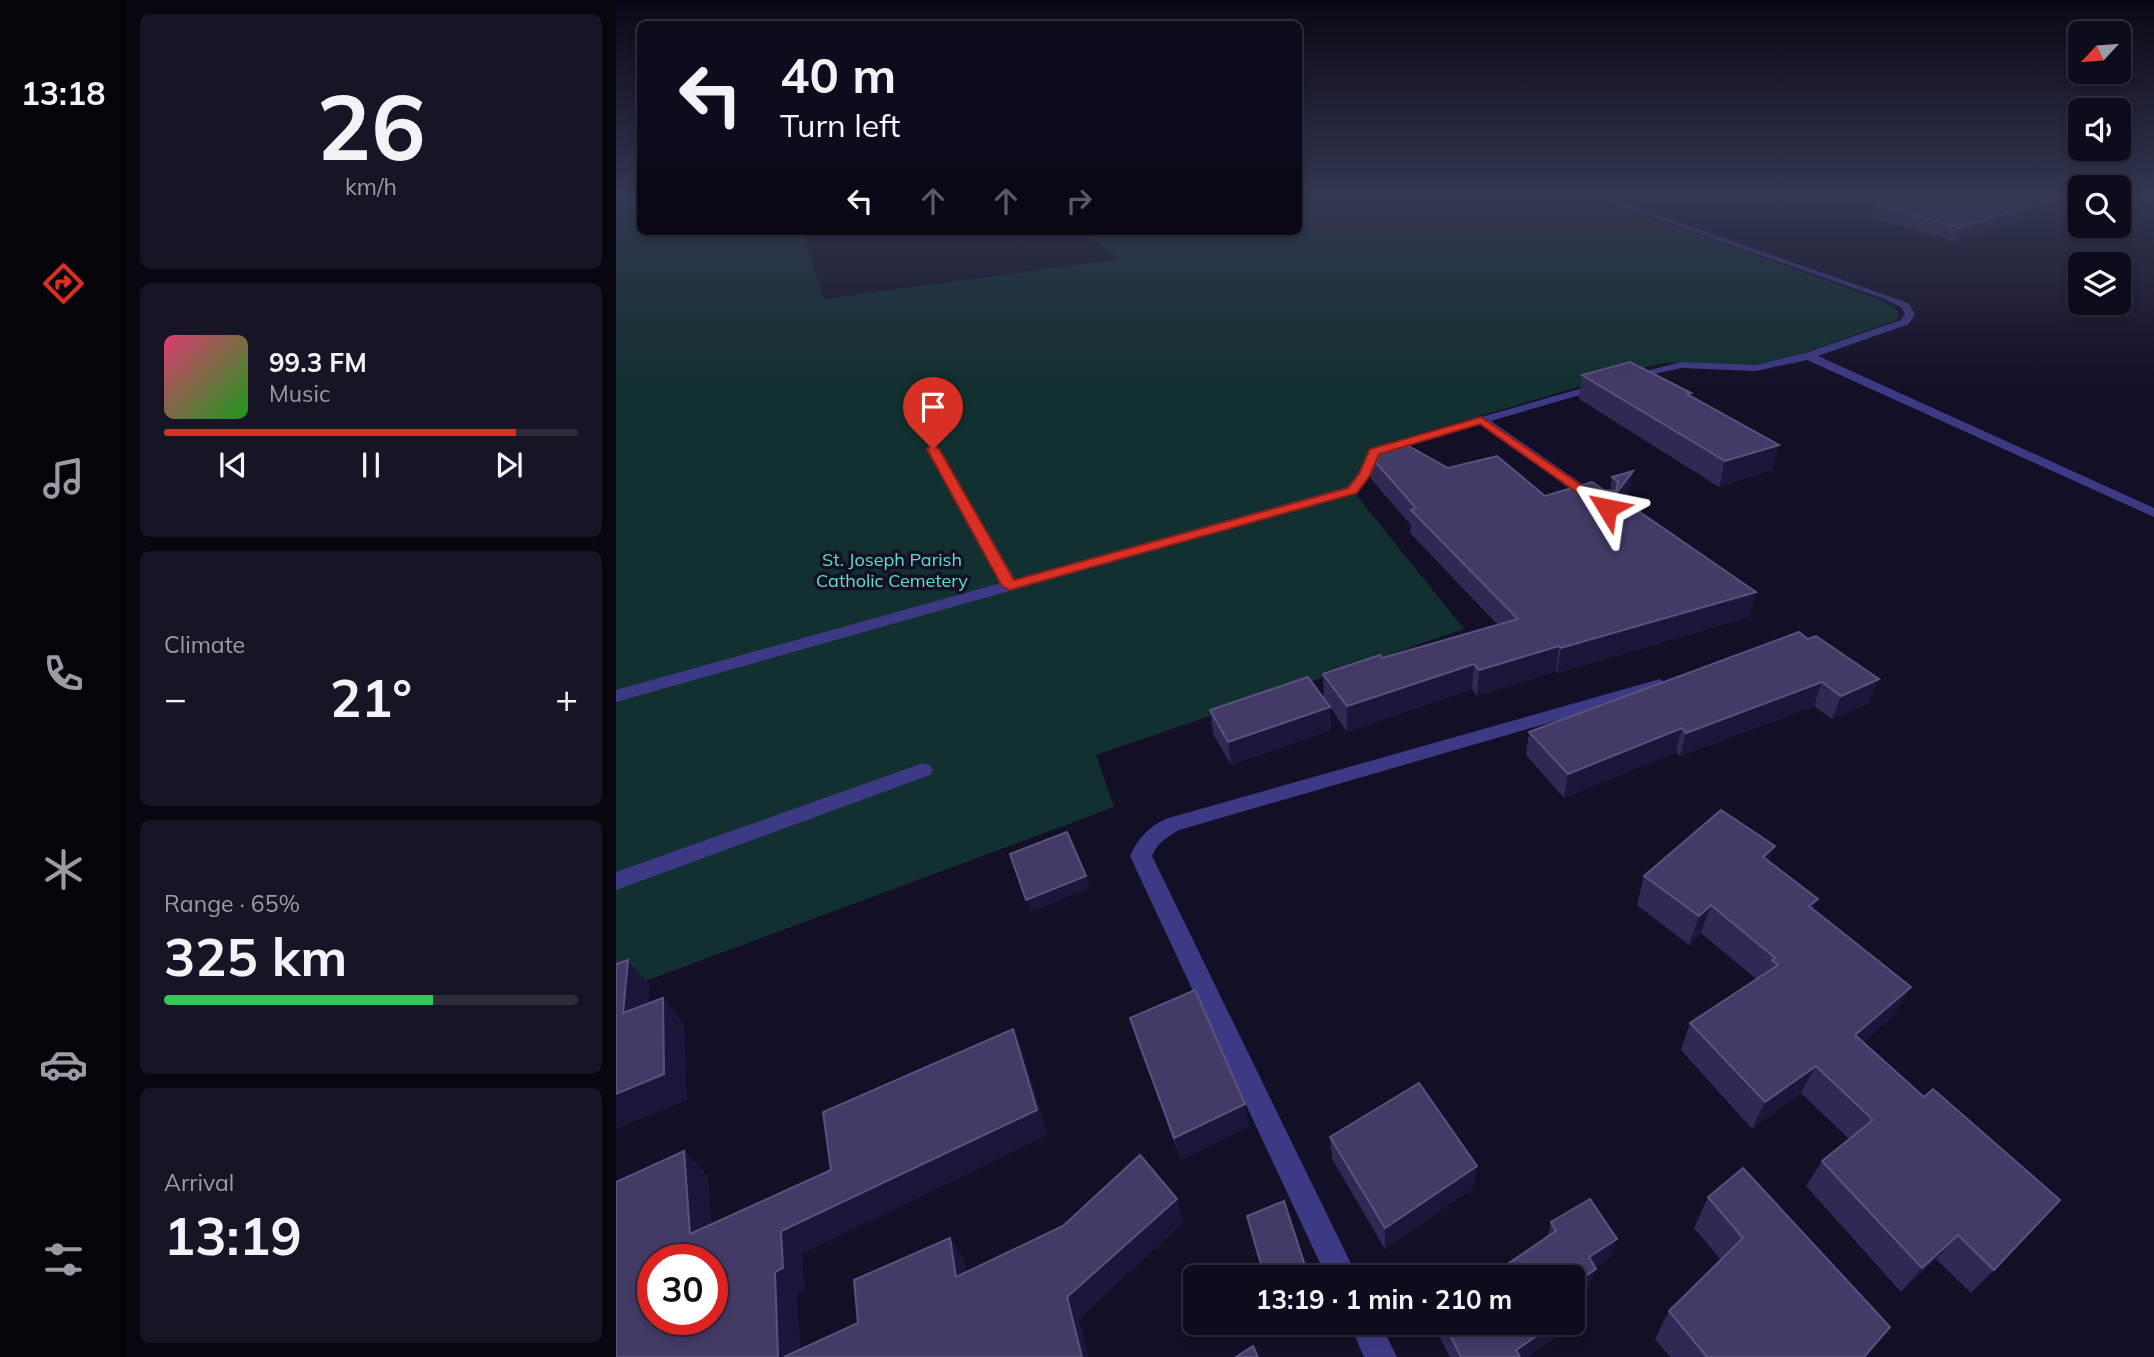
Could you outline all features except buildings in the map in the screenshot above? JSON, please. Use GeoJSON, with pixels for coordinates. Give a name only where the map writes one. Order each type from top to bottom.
{"type":"FeatureCollection","features":[{"type":"Feature","properties":{"kind":"street"},"geometry":{"type":"LineString","coordinates":[[616,696],[1352,490],[1364,475],[1374,452],[1481,420],[1665,368],[1698,365],[1745,369],[1808,356],[1905,323],[1910,314],[1905,305],[1885,296],[1776,258]]}},
{"type":"Feature","properties":{"kind":"street"},"geometry":{"type":"LineString","coordinates":[[1808,356],[2154,513]]}},
{"type":"Feature","properties":{"kind":"street"},"geometry":{"type":"LineString","coordinates":[[1481,420],[1607,508]]}},
{"type":"Feature","properties":{"kind":"street"},"geometry":{"type":"LineString","coordinates":[[933,449],[1010,586]]}},
{"type":"Feature","properties":{"kind":"street"},"geometry":{"type":"LineString","coordinates":[[1337,1265],[1141,856],[1145,844],[1155,833],[1172,824],[1676,680]]}},
{"type":"Feature","properties":{"kind":"street"},"geometry":{"type":"LineString","coordinates":[[616,881],[923,770]]}},
{"type":"Feature","properties":{"kind":"street"},"geometry":{"type":"LineString","coordinates":[[1370,1335],[1381,1357]]}},
{"type":"Feature","properties":{"kind":"green space","name":"St. Joseph Parish Catholic Cemetery"},"geometry":{"type":"Polygon","coordinates":[[[616,258],[811,258],[824,299],[1118,258],[1764,258],[1881,300],[1898,311],[1897,320],[1803,353],[1747,367],[1689,362],[1657,364],[1371,448],[1353,491],[1464,629],[1096,755],[1114,807],[616,992],[616,258]]]}},
{"type":"Feature","properties":{"kind":"route"},"geometry":{"type":"LineString","coordinates":[[933,449],[1010,586],[1352,490],[1364,475],[1374,452],[1481,420],[1607,508]]}}]}
